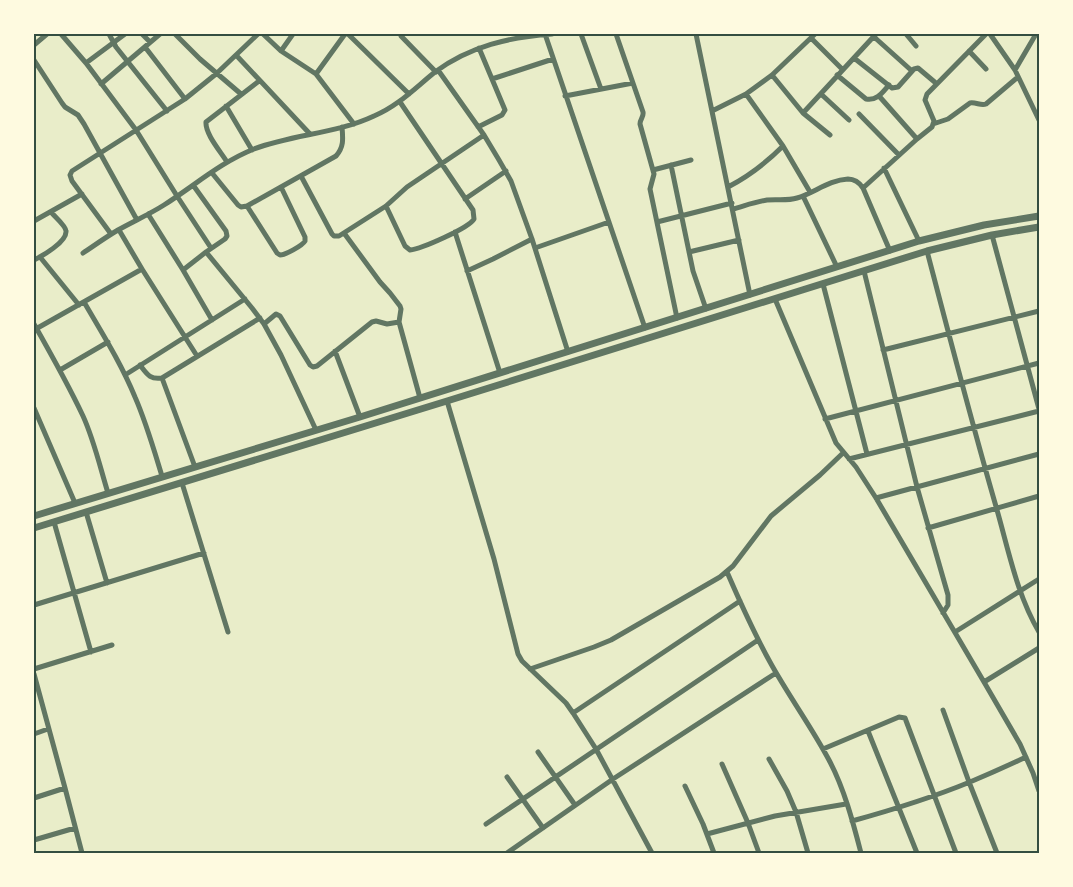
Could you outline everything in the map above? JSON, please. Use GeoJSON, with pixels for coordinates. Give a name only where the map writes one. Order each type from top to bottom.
{"type":"FeatureCollection","features":[{"type":"Feature","properties":{"kind":"street"},"geometry":{"type":"LineString","coordinates":[[34,45],[47,34]]}},
{"type":"Feature","properties":{"kind":"street"},"geometry":{"type":"LineString","coordinates":[[61,34],[86,63],[136,130],[212,248]]}},
{"type":"Feature","properties":{"kind":"street"},"geometry":{"type":"LineString","coordinates":[[109,34],[116,47],[167,111]]}},
{"type":"Feature","properties":{"kind":"street"},"geometry":{"type":"LineString","coordinates":[[86,63],[125,34]]}},
{"type":"Feature","properties":{"kind":"street"},"geometry":{"type":"LineString","coordinates":[[142,34],[150,42]]}},
{"type":"Feature","properties":{"kind":"street"},"geometry":{"type":"LineString","coordinates":[[101,84],[160,34]]}},
{"type":"Feature","properties":{"kind":"street"},"geometry":{"type":"LineString","coordinates":[[175,34],[216,74],[241,94]]}},
{"type":"Feature","properties":{"kind":"street"},"geometry":{"type":"LineString","coordinates":[[111,234],[72,181],[71,172],[185,98],[216,74],[258,34]]}},
{"type":"Feature","properties":{"kind":"street"},"geometry":{"type":"LineString","coordinates":[[263,34],[281,51],[316,74],[354,124]]}},
{"type":"Feature","properties":{"kind":"street"},"geometry":{"type":"LineString","coordinates":[[281,51],[292,34]]}},
{"type":"Feature","properties":{"kind":"street"},"geometry":{"type":"LineString","coordinates":[[316,74],[346,34],[409,94]]}},
{"type":"Feature","properties":{"kind":"street"},"geometry":{"type":"LineString","coordinates":[[401,34],[437,71],[478,126],[506,171],[532,239],[568,352]]}},
{"type":"Feature","properties":{"kind":"street"},"geometry":{"type":"LineString","coordinates":[[502,34],[505,40]]}},
{"type":"Feature","properties":{"kind":"street"},"geometry":{"type":"LineString","coordinates":[[545,34],[645,328]]}},
{"type":"Feature","properties":{"kind":"street"},"geometry":{"type":"LineString","coordinates":[[83,253],[111,234],[177,196],[227,162],[252,150],[275,142],[354,124],[374,116],[400,102],[437,71],[479,48],[505,40],[552,34]]}},
{"type":"Feature","properties":{"kind":"street"},"geometry":{"type":"LineString","coordinates":[[581,34],[601,89]]}},
{"type":"Feature","properties":{"kind":"street"},"geometry":{"type":"LineString","coordinates":[[616,34],[643,112],[640,124],[653,170],[650,188],[677,318]]}},
{"type":"Feature","properties":{"kind":"street"},"geometry":{"type":"LineString","coordinates":[[696,34],[750,295]]}},
{"type":"Feature","properties":{"kind":"street"},"geometry":{"type":"LineString","coordinates":[[906,34],[916,46]]}},
{"type":"Feature","properties":{"kind":"street"},"geometry":{"type":"LineString","coordinates":[[863,188],[932,127],[933,118],[925,97],[986,34]]}},
{"type":"Feature","properties":{"kind":"street"},"geometry":{"type":"LineString","coordinates":[[990,34],[1007,57],[1039,120]]}},
{"type":"Feature","properties":{"kind":"street"},"geometry":{"type":"LineString","coordinates":[[1014,70],[1036,34]]}},
{"type":"Feature","properties":{"kind":"street"},"geometry":{"type":"LineString","coordinates":[[803,113],[875,35],[912,71]]}},
{"type":"Feature","properties":{"kind":"street"},"geometry":{"type":"LineString","coordinates":[[712,111],[746,94],[772,75],[813,36],[842,69]]}},
{"type":"Feature","properties":{"kind":"street"},"geometry":{"type":"LineString","coordinates":[[144,47],[185,98]]}},
{"type":"Feature","properties":{"kind":"street"},"geometry":{"type":"LineString","coordinates":[[478,126],[499,117],[505,110],[479,48]]}},
{"type":"Feature","properties":{"kind":"street"},"geometry":{"type":"LineString","coordinates":[[969,51],[986,69]]}},
{"type":"Feature","properties":{"kind":"street"},"geometry":{"type":"LineString","coordinates":[[236,55],[310,134]]}},
{"type":"Feature","properties":{"kind":"street"},"geometry":{"type":"LineString","coordinates":[[854,58],[894,88],[916,68],[920,69],[937,84]]}},
{"type":"Feature","properties":{"kind":"street"},"geometry":{"type":"LineString","coordinates":[[492,79],[553,59]]}},
{"type":"Feature","properties":{"kind":"street"},"geometry":{"type":"LineString","coordinates":[[34,60],[65,107],[81,119],[137,220]]}},
{"type":"Feature","properties":{"kind":"street"},"geometry":{"type":"LineString","coordinates":[[772,75],[803,113],[830,135]]}},
{"type":"Feature","properties":{"kind":"street"},"geometry":{"type":"LineString","coordinates":[[837,75],[866,99],[873,100],[889,85]]}},
{"type":"Feature","properties":{"kind":"street"},"geometry":{"type":"LineString","coordinates":[[933,124],[948,120],[970,103],[986,104],[1018,77]]}},
{"type":"Feature","properties":{"kind":"street"},"geometry":{"type":"LineString","coordinates":[[227,162],[207,132],[205,125],[208,119],[259,81]]}},
{"type":"Feature","properties":{"kind":"street"},"geometry":{"type":"LineString","coordinates":[[565,96],[633,83]]}},
{"type":"Feature","properties":{"kind":"street"},"geometry":{"type":"LineString","coordinates":[[746,94],[783,146],[810,192]]}},
{"type":"Feature","properties":{"kind":"street"},"geometry":{"type":"LineString","coordinates":[[821,94],[849,120]]}},
{"type":"Feature","properties":{"kind":"street"},"geometry":{"type":"LineString","coordinates":[[879,96],[917,139]]}},
{"type":"Feature","properties":{"kind":"street"},"geometry":{"type":"LineString","coordinates":[[386,206],[405,246],[410,250],[454,232],[472,223],[474,219],[473,210],[400,102]]}},
{"type":"Feature","properties":{"kind":"street"},"geometry":{"type":"LineString","coordinates":[[226,106],[252,150]]}},
{"type":"Feature","properties":{"kind":"street"},"geometry":{"type":"LineString","coordinates":[[859,114],[899,155]]}},
{"type":"Feature","properties":{"kind":"street"},"geometry":{"type":"LineString","coordinates":[[212,173],[238,206],[247,206],[331,159],[340,152],[343,142],[342,127]]}},
{"type":"Feature","properties":{"kind":"street"},"geometry":{"type":"LineString","coordinates":[[301,176],[332,234],[336,237],[386,206],[407,187],[484,135]]}},
{"type":"Feature","properties":{"kind":"street"},"geometry":{"type":"LineString","coordinates":[[728,187],[758,170],[783,146]]}},
{"type":"Feature","properties":{"kind":"street"},"geometry":{"type":"LineString","coordinates":[[653,170],[691,160]]}},
{"type":"Feature","properties":{"kind":"street"},"geometry":{"type":"LineString","coordinates":[[671,165],[689,252],[706,309]]}},
{"type":"Feature","properties":{"kind":"street"},"geometry":{"type":"LineString","coordinates":[[884,168],[920,241]]}},
{"type":"Feature","properties":{"kind":"street"},"geometry":{"type":"LineString","coordinates":[[465,199],[506,171]]}},
{"type":"Feature","properties":{"kind":"street"},"geometry":{"type":"LineString","coordinates":[[657,222],[732,206],[803,196],[834,182],[850,179],[856,180],[863,188],[890,250]]}},
{"type":"Feature","properties":{"kind":"street"},"geometry":{"type":"LineString","coordinates":[[183,270],[227,236],[227,233],[193,185]]}},
{"type":"Feature","properties":{"kind":"street"},"geometry":{"type":"LineString","coordinates":[[247,206],[277,253],[284,255],[305,242],[306,237],[281,187]]}},
{"type":"Feature","properties":{"kind":"street"},"geometry":{"type":"LineString","coordinates":[[34,221],[82,194]]}},
{"type":"Feature","properties":{"kind":"street"},"geometry":{"type":"LineString","coordinates":[[803,196],[837,267]]}},
{"type":"Feature","properties":{"kind":"street"},"geometry":{"type":"LineString","coordinates":[[34,260],[54,248],[66,232],[51,212]]}},
{"type":"Feature","properties":{"kind":"street"},"geometry":{"type":"LineString","coordinates":[[148,214],[212,320]]}},
{"type":"Feature","properties":{"kind":"street"},"geometry":{"type":"LineString","coordinates":[[34,516],[500,374],[920,241],[984,225],[1039,216]]}},
{"type":"Feature","properties":{"kind":"street"},"geometry":{"type":"LineString","coordinates":[[535,248],[609,222]]}},
{"type":"Feature","properties":{"kind":"street"},"geometry":{"type":"LineString","coordinates":[[34,528],[927,251],[992,235],[1039,227]]}},
{"type":"Feature","properties":{"kind":"street"},"geometry":{"type":"LineString","coordinates":[[119,230],[197,356]]}},
{"type":"Feature","properties":{"kind":"street"},"geometry":{"type":"LineString","coordinates":[[454,232],[500,374]]}},
{"type":"Feature","properties":{"kind":"street"},"geometry":{"type":"LineString","coordinates":[[344,233],[400,306],[400,322],[420,398]]}},
{"type":"Feature","properties":{"kind":"street"},"geometry":{"type":"LineString","coordinates":[[849,459],[1039,410],[992,235]]}},
{"type":"Feature","properties":{"kind":"street"},"geometry":{"type":"LineString","coordinates":[[467,271],[532,239]]}},
{"type":"Feature","properties":{"kind":"street"},"geometry":{"type":"LineString","coordinates":[[689,252],[739,240]]}},
{"type":"Feature","properties":{"kind":"street"},"geometry":{"type":"LineString","coordinates":[[927,251],[1020,592],[1039,632]]}},
{"type":"Feature","properties":{"kind":"street"},"geometry":{"type":"LineString","coordinates":[[206,252],[264,324],[281,355],[316,430]]}},
{"type":"Feature","properties":{"kind":"street"},"geometry":{"type":"LineString","coordinates":[[40,257],[82,304],[108,342],[125,374],[144,421],[162,476]]}},
{"type":"Feature","properties":{"kind":"street"},"geometry":{"type":"LineString","coordinates":[[108,493],[83,416],[60,370],[35,328],[82,304],[142,269]]}},
{"type":"Feature","properties":{"kind":"street"},"geometry":{"type":"LineString","coordinates":[[864,271],[906,445],[948,595],[948,604],[943,613]]}},
{"type":"Feature","properties":{"kind":"street"},"geometry":{"type":"LineString","coordinates":[[823,284],[868,454]]}},
{"type":"Feature","properties":{"kind":"street"},"geometry":{"type":"LineString","coordinates":[[766,290],[836,443],[862,475],[955,632],[1013,732],[1026,757],[1039,791]]}},
{"type":"Feature","properties":{"kind":"street"},"geometry":{"type":"LineString","coordinates":[[125,374],[245,299]]}},
{"type":"Feature","properties":{"kind":"street"},"geometry":{"type":"LineString","coordinates":[[883,350],[1039,311]]}},
{"type":"Feature","properties":{"kind":"street"},"geometry":{"type":"LineString","coordinates":[[264,324],[276,314],[280,316],[313,367],[317,366],[372,322],[376,321],[387,324],[400,322]]}},
{"type":"Feature","properties":{"kind":"street"},"geometry":{"type":"LineString","coordinates":[[140,365],[150,377],[162,378],[260,318]]}},
{"type":"Feature","properties":{"kind":"street"},"geometry":{"type":"LineString","coordinates":[[60,370],[108,342]]}},
{"type":"Feature","properties":{"kind":"street"},"geometry":{"type":"LineString","coordinates":[[335,351],[360,417]]}},
{"type":"Feature","properties":{"kind":"street"},"geometry":{"type":"LineString","coordinates":[[825,420],[1039,363]]}},
{"type":"Feature","properties":{"kind":"street"},"geometry":{"type":"LineString","coordinates":[[162,378],[194,466]]}},
{"type":"Feature","properties":{"kind":"street"},"geometry":{"type":"LineString","coordinates":[[447,401],[494,558],[518,654],[522,661],[566,703],[573,713],[613,779],[652,853]]}},
{"type":"Feature","properties":{"kind":"street"},"geometry":{"type":"LineString","coordinates":[[34,408],[75,503]]}},
{"type":"Feature","properties":{"kind":"street"},"geometry":{"type":"LineString","coordinates":[[324,428],[328,438]]}},
{"type":"Feature","properties":{"kind":"street"},"geometry":{"type":"LineString","coordinates":[[530,669],[611,640],[713,582],[733,566],[771,516],[843,453]]}},
{"type":"Feature","properties":{"kind":"street"},"geometry":{"type":"LineString","coordinates":[[876,498],[1039,454]]}},
{"type":"Feature","properties":{"kind":"street"},"geometry":{"type":"LineString","coordinates":[[182,483],[228,632]]}},
{"type":"Feature","properties":{"kind":"street"},"geometry":{"type":"LineString","coordinates":[[928,528],[1039,496]]}},
{"type":"Feature","properties":{"kind":"street"},"geometry":{"type":"LineString","coordinates":[[86,512],[107,582]]}},
{"type":"Feature","properties":{"kind":"street"},"geometry":{"type":"LineString","coordinates":[[54,522],[91,652]]}},
{"type":"Feature","properties":{"kind":"street"},"geometry":{"type":"LineString","coordinates":[[34,605],[204,553]]}},
{"type":"Feature","properties":{"kind":"street"},"geometry":{"type":"LineString","coordinates":[[727,572],[758,640],[823,749],[838,779],[861,853]]}},
{"type":"Feature","properties":{"kind":"street"},"geometry":{"type":"LineString","coordinates":[[955,632],[1039,580]]}},
{"type":"Feature","properties":{"kind":"street"},"geometry":{"type":"LineString","coordinates":[[573,713],[740,601]]}},
{"type":"Feature","properties":{"kind":"street"},"geometry":{"type":"LineString","coordinates":[[486,824],[758,640]]}},
{"type":"Feature","properties":{"kind":"street"},"geometry":{"type":"LineString","coordinates":[[34,669],[112,645]]}},
{"type":"Feature","properties":{"kind":"street"},"geometry":{"type":"LineString","coordinates":[[984,682],[1039,648]]}},
{"type":"Feature","properties":{"kind":"street"},"geometry":{"type":"LineString","coordinates":[[507,853],[613,779],[776,673]]}},
{"type":"Feature","properties":{"kind":"street"},"geometry":{"type":"LineString","coordinates":[[34,674],[82,853]]}},
{"type":"Feature","properties":{"kind":"street"},"geometry":{"type":"LineString","coordinates":[[943,710],[997,853]]}},
{"type":"Feature","properties":{"kind":"street"},"geometry":{"type":"LineString","coordinates":[[823,749],[899,717],[905,718],[956,853]]}},
{"type":"Feature","properties":{"kind":"street"},"geometry":{"type":"LineString","coordinates":[[34,734],[48,729]]}},
{"type":"Feature","properties":{"kind":"street"},"geometry":{"type":"LineString","coordinates":[[868,731],[917,853]]}},
{"type":"Feature","properties":{"kind":"street"},"geometry":{"type":"LineString","coordinates":[[538,752],[575,805]]}},
{"type":"Feature","properties":{"kind":"street"},"geometry":{"type":"LineString","coordinates":[[852,821],[934,796],[1026,757]]}},
{"type":"Feature","properties":{"kind":"street"},"geometry":{"type":"LineString","coordinates":[[769,759],[787,791],[796,812],[808,853]]}},
{"type":"Feature","properties":{"kind":"street"},"geometry":{"type":"LineString","coordinates":[[722,764],[759,853]]}},
{"type":"Feature","properties":{"kind":"street"},"geometry":{"type":"LineString","coordinates":[[506,776],[543,828]]}},
{"type":"Feature","properties":{"kind":"street"},"geometry":{"type":"LineString","coordinates":[[685,786],[714,853]]}},
{"type":"Feature","properties":{"kind":"street"},"geometry":{"type":"LineString","coordinates":[[34,798],[65,788]]}},
{"type":"Feature","properties":{"kind":"street"},"geometry":{"type":"LineString","coordinates":[[707,834],[796,812],[846,804]]}},
{"type":"Feature","properties":{"kind":"street"},"geometry":{"type":"LineString","coordinates":[[34,840],[75,828]]}}]}
